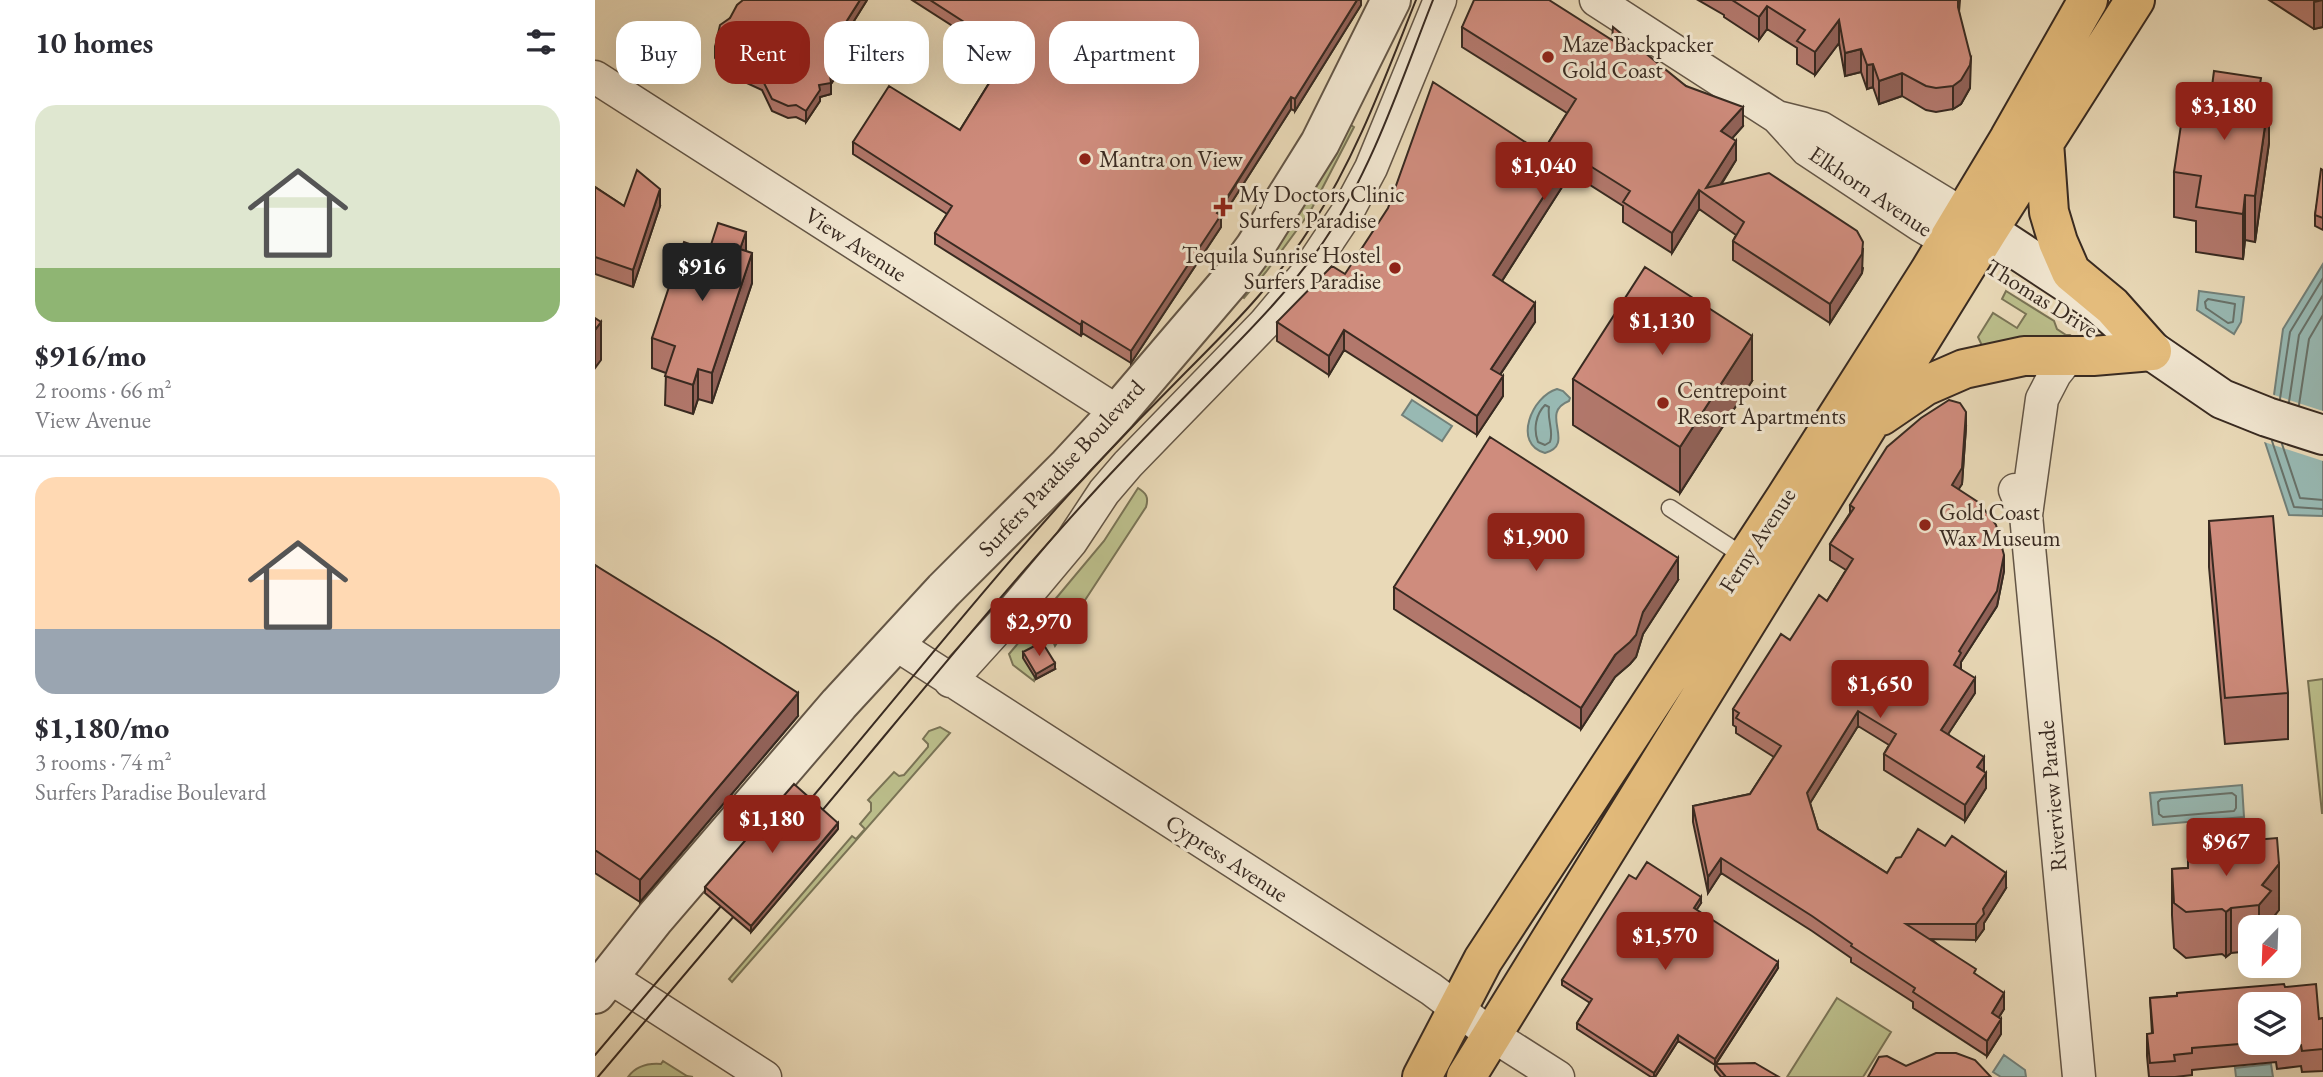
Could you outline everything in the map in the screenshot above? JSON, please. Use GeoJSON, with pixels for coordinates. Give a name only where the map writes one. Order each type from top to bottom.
{"type":"FeatureCollection","features":[{"type":"Feature","properties":{"kind":"highway","name":"Ferny Avenue"},"geometry":{"type":"LineString","coordinates":[[1466,1077],[1872,422],[2088,0]]}},
{"type":"Feature","properties":{"kind":"highway"},"geometry":{"type":"LineString","coordinates":[[1968,236],[2044,142],[2135,0]]}},
{"type":"Feature","properties":{"kind":"highway"},"geometry":{"type":"LineString","coordinates":[[2044,142],[2049,212],[2071,272],[2112,306],[2152,351]]}},
{"type":"Feature","properties":{"kind":"highway","name":"Ferny Avenue"},"geometry":{"type":"LineString","coordinates":[[1422,1077],[1483,961],[1745,558],[1968,236]]}},
{"type":"Feature","properties":{"kind":"highway"},"geometry":{"type":"LineString","coordinates":[[1872,422],[1926,386],[1964,369],[2024,356],[2094,356],[2152,351]]}},
{"type":"Feature","properties":{"kind":"street","name":"Surfers Paradise Boulevard"},"geometry":{"type":"LineString","coordinates":[[602,985],[655,918],[894,643],[1118,412],[1212,303],[1255,247],[1320,143],[1391,0]]}},
{"type":"Feature","properties":{"kind":"street","name":"Surfers Paradise Boulevard"},"geometry":{"type":"LineString","coordinates":[[950,681],[1071,542],[1104,492],[1128,464],[1264,324],[1312,265],[1348,211],[1371,168],[1440,0]]}},
{"type":"Feature","properties":{"kind":"street","name":"Elkhorn Avenue"},"geometry":{"type":"LineString","coordinates":[[1596,0],[1777,117],[1821,128],[1968,236]]}},
{"type":"Feature","properties":{"kind":"street","name":"View Avenue"},"geometry":{"type":"LineString","coordinates":[[595,77],[1118,412]]}},
{"type":"Feature","properties":{"kind":"street","name":"Thomas Drive"},"geometry":{"type":"LineString","coordinates":[[1968,236],[2106,338],[2152,351],[2222,399],[2323,435]]}},
{"type":"Feature","properties":{"kind":"street","name":"Riverview Parade"},"geometry":{"type":"LineString","coordinates":[[2070,355],[2055,374],[2042,400],[2020,502],[2079,1077]]}},
{"type":"Feature","properties":{"kind":"street","name":"Cypress Avenue"},"geometry":{"type":"LineString","coordinates":[[894,643],[1431,989],[1492,1035],[1558,1077]]}},
{"type":"Feature","properties":{"kind":"street"},"geometry":{"type":"LineString","coordinates":[[602,985],[765,1077]]}},
{"type":"Feature","properties":{"kind":"lane"},"geometry":{"type":"LineString","coordinates":[[1669,508],[1745,558]]}},
{"type":"Feature","properties":{"kind":"green space"},"geometry":{"type":"Polygon","coordinates":[[[1346,122],[1354,127],[1310,212],[1244,298],[1239,295],[1346,122]]]}},
{"type":"Feature","properties":{"kind":"green space"},"geometry":{"type":"Polygon","coordinates":[[[2006,291],[2054,321],[2057,329],[2080,343],[1985,352],[1978,337],[1993,313],[2017,328],[2026,314],[2002,299],[2006,291]]]}},
{"type":"Feature","properties":{"kind":"green space"},"geometry":{"type":"Polygon","coordinates":[[[1138,488],[1146,496],[1146,507],[1055,646],[1042,615],[1104,541],[1138,488]]]}},
{"type":"Feature","properties":{"kind":"green space"},"geometry":{"type":"Polygon","coordinates":[[[1031,628],[1042,647],[1034,681],[1013,665],[1009,654],[1031,628]]]}},
{"type":"Feature","properties":{"kind":"green space"},"geometry":{"type":"Polygon","coordinates":[[[2323,679],[2323,813],[2322,813],[2308,681],[2323,679]]]}},
{"type":"Feature","properties":{"kind":"green space"},"geometry":{"type":"Polygon","coordinates":[[[940,727],[950,733],[732,982],[729,979],[852,836],[856,839],[865,829],[860,824],[871,811],[871,803],[868,800],[894,772],[899,776],[904,775],[928,747],[923,739],[929,731],[940,727]]]}},
{"type":"Feature","properties":{"kind":"green space"},"geometry":{"type":"Polygon","coordinates":[[[1837,998],[1891,1032],[1863,1077],[1787,1077],[1837,998]]]}},
{"type":"Feature","properties":{"kind":"green space"},"geometry":{"type":"Polygon","coordinates":[[[663,1061],[693,1077],[628,1077],[639,1068],[661,1064],[663,1061]]]}},
{"type":"Feature","properties":{"kind":"water"},"geometry":{"type":"Polygon","coordinates":[[[2323,264],[2323,516],[2289,515],[2265,442],[2267,417],[2274,395],[2283,329],[2323,264]]]}},
{"type":"Feature","properties":{"kind":"water"},"geometry":{"type":"Polygon","coordinates":[[[2199,291],[2244,297],[2241,322],[2234,334],[2197,310],[2199,291]]]}},
{"type":"Feature","properties":{"kind":"water"},"geometry":{"type":"Polygon","coordinates":[[[1557,389],[1570,398],[1560,406],[1557,413],[1558,443],[1554,449],[1545,453],[1535,448],[1529,440],[1529,420],[1540,401],[1557,389]]]}},
{"type":"Feature","properties":{"kind":"water"},"geometry":{"type":"Polygon","coordinates":[[[1412,400],[1452,426],[1442,441],[1402,415],[1412,400]]]}},
{"type":"Feature","properties":{"kind":"water"},"geometry":{"type":"Polygon","coordinates":[[[2242,785],[2244,817],[2153,825],[2150,793],[2242,785]]]}},
{"type":"Feature","properties":{"kind":"water"},"geometry":{"type":"Polygon","coordinates":[[[2004,1055],[2025,1070],[2026,1077],[2001,1077],[1993,1072],[2004,1055]]]}},
{"type":"Feature","properties":{"kind":"water"},"geometry":{"type":"Polygon","coordinates":[[[2271,1064],[2273,1077],[2236,1077],[2235,1068],[2271,1064]]]}},
{"type":"Feature","properties":{"kind":"pier"},"geometry":{"type":"Polygon","coordinates":[[[2271,394],[2323,411],[2323,461],[2261,441],[2263,417],[2271,394]]]}},
{"type":"Feature","properties":{"kind":"building"},"geometry":{"type":"Polygon","coordinates":[[[743,0],[860,0],[847,21],[824,21],[825,84],[819,85],[820,90],[806,111],[796,105],[788,106],[772,99],[764,84],[810,84],[810,21],[726,21],[743,0]]]}},
{"type":"Feature","properties":{"kind":"building"},"geometry":{"type":"Polygon","coordinates":[[[930,0],[1357,0],[1295,99],[1291,97],[1217,213],[1221,215],[1131,351],[1082,321],[1081,325],[935,233],[952,206],[853,142],[889,86],[960,130],[989,84],[1035,84],[1035,21],[963,21],[930,0]]]}},
{"type":"Feature","properties":{"kind":"building"},"geometry":{"type":"Polygon","coordinates":[[[1474,0],[1549,0],[1612,40],[1613,27],[1686,86],[1743,107],[1721,131],[1736,141],[1706,188],[1769,173],[1857,231],[1863,242],[1862,254],[1830,304],[1733,241],[1744,222],[1699,190],[1672,233],[1623,202],[1630,191],[1571,154],[1493,275],[1535,303],[1491,369],[1503,376],[1477,416],[1344,330],[1329,356],[1277,322],[1332,266],[1345,274],[1388,208],[1433,82],[1542,153],[1576,99],[1462,27],[1474,0]]]}},
{"type":"Feature","properties":{"kind":"building"},"geometry":{"type":"Polygon","coordinates":[[[1732,0],[1958,0],[1971,58],[1970,65],[1961,80],[1953,86],[1926,86],[1902,73],[1879,81],[1873,64],[1867,65],[1861,49],[1845,53],[1839,20],[1815,52],[1797,41],[1805,30],[1767,6],[1759,17],[1732,0]]]}},
{"type":"Feature","properties":{"kind":"building"},"geometry":{"type":"Polygon","coordinates":[[[2214,71],[2261,78],[2258,96],[2269,98],[2255,196],[2245,195],[2243,214],[2196,207],[2201,176],[2174,172],[2185,98],[2210,102],[2214,71]]]}},
{"type":"Feature","properties":{"kind":"building"},"geometry":{"type":"Polygon","coordinates":[[[2321,169],[2323,170],[2323,218],[2315,215],[2321,169]]]}},
{"type":"Feature","properties":{"kind":"building"},"geometry":{"type":"Polygon","coordinates":[[[637,170],[660,189],[633,270],[595,257],[595,187],[624,206],[637,170]]]}},
{"type":"Feature","properties":{"kind":"building"},"geometry":{"type":"Polygon","coordinates":[[[718,223],[746,232],[740,249],[752,253],[712,373],[698,369],[693,385],[665,376],[675,346],[652,338],[684,242],[709,251],[718,223]]]}},
{"type":"Feature","properties":{"kind":"building"},"geometry":{"type":"Polygon","coordinates":[[[1645,267],[1752,336],[1680,447],[1573,379],[1645,267]]]}},
{"type":"Feature","properties":{"kind":"building"},"geometry":{"type":"Polygon","coordinates":[[[595,318],[601,322],[595,330],[595,318]]]}},
{"type":"Feature","properties":{"kind":"building"},"geometry":{"type":"Polygon","coordinates":[[[1949,400],[1960,403],[1966,412],[1962,468],[1952,485],[1978,502],[1988,514],[1996,525],[2004,555],[1997,591],[1959,651],[1961,653],[1954,665],[1975,678],[1941,730],[1984,757],[1977,767],[1986,773],[1965,805],[1884,754],[1896,734],[1858,711],[1807,793],[1818,829],[1887,873],[1896,858],[1901,857],[1918,829],[1945,846],[1952,836],[2006,873],[1976,924],[1906,924],[1976,969],[1974,973],[2004,993],[1992,1013],[2001,1019],[1987,1041],[1913,992],[1915,988],[1851,946],[1852,944],[1812,916],[1721,858],[1708,877],[1693,806],[1750,794],[1781,746],[1736,718],[1739,713],[1733,709],[1781,634],[1790,640],[1819,595],[1827,601],[1853,559],[1830,544],[1854,508],[1850,505],[1887,447],[1921,418],[1949,400]]]}},
{"type":"Feature","properties":{"kind":"building"},"geometry":{"type":"Polygon","coordinates":[[[1490,437],[1678,558],[1643,612],[1636,635],[1615,655],[1581,708],[1394,587],[1490,437]]]}},
{"type":"Feature","properties":{"kind":"building"},"geometry":{"type":"Polygon","coordinates":[[[2273,516],[2288,693],[2225,698],[2209,521],[2273,516]]]}},
{"type":"Feature","properties":{"kind":"building"},"geometry":{"type":"Polygon","coordinates":[[[595,565],[798,693],[640,880],[595,850],[595,565]]]}},
{"type":"Feature","properties":{"kind":"building"},"geometry":{"type":"Polygon","coordinates":[[[1042,642],[1055,663],[1036,674],[1023,652],[1042,642]]]}},
{"type":"Feature","properties":{"kind":"building"},"geometry":{"type":"Polygon","coordinates":[[[794,784],[838,823],[751,926],[705,887],[794,784]]]}},
{"type":"Feature","properties":{"kind":"building"},"geometry":{"type":"Polygon","coordinates":[[[2277,838],[2279,864],[2262,885],[2271,891],[2259,905],[2231,908],[2226,912],[2222,909],[2186,912],[2174,903],[2172,869],[2188,868],[2188,861],[2202,845],[2212,854],[2244,851],[2243,841],[2277,838]]]}},
{"type":"Feature","properties":{"kind":"building"},"geometry":{"type":"Polygon","coordinates":[[[1647,862],[1701,897],[1694,908],[1778,962],[1715,1059],[1678,1035],[1654,1073],[1577,1023],[1592,999],[1562,980],[1629,875],[1636,879],[1647,862]]]}},
{"type":"Feature","properties":{"kind":"building"},"geometry":{"type":"Polygon","coordinates":[[[2316,984],[2319,1019],[2323,1018],[2323,1049],[2302,1051],[2301,992],[2238,992],[2238,1044],[2192,1048],[2192,1053],[2174,1055],[2175,1061],[2150,1063],[2147,1034],[2153,1033],[2150,998],[2177,996],[2177,993],[2316,984]]]}},
{"type":"Feature","properties":{"kind":"building"},"geometry":{"type":"Polygon","coordinates":[[[1936,1053],[1956,1053],[1975,1060],[1991,1077],[1868,1077],[1879,1057],[1887,1056],[1906,1066],[1936,1053]]]}},
{"type":"Feature","properties":{"kind":"building"},"geometry":{"type":"Polygon","coordinates":[[[1755,1063],[1779,1077],[1726,1077],[1715,1064],[1755,1063]]]}},
{"type":"Feature","properties":{"kind":"tram line"},"geometry":{"type":"LineString","coordinates":[[798,814],[1055,510],[1236,321],[1284,265],[1312,225],[1343,171],[1416,0]]}},
{"type":"Feature","properties":{"kind":"tram line"},"geometry":{"type":"LineString","coordinates":[[810,825],[1064,525],[1255,325],[1311,259],[1341,213],[1372,154],[1433,0]]}},
{"type":"Feature","properties":{"kind":"tram line"},"geometry":{"type":"LineString","coordinates":[[595,1055],[733,892]]}},
{"type":"Feature","properties":{"kind":"tram line"},"geometry":{"type":"LineString","coordinates":[[598,1077],[745,903]]}},
{"type":"Feature","properties":{"kind":"place","name":"Maze Backpacker Gold Coast"},"geometry":{"type":"Point","coordinates":[1548,57]}},
{"type":"Feature","properties":{"kind":"place","name":"Mantra on View"},"geometry":{"type":"Point","coordinates":[1085,159]}},
{"type":"Feature","properties":{"kind":"place","name":"My Doctors Clinic Surfers Paradise"},"geometry":{"type":"Point","coordinates":[1223,207]}},
{"type":"Feature","properties":{"kind":"place","name":"Tequila Sunrise Hostel Surfers Paradise"},"geometry":{"type":"Point","coordinates":[1395,268]}},
{"type":"Feature","properties":{"kind":"place","name":"Centrepoint Resort Apartments"},"geometry":{"type":"Point","coordinates":[1663,403]}},
{"type":"Feature","properties":{"kind":"place","name":"Gold Coast Wax Museum"},"geometry":{"type":"Point","coordinates":[1925,525]}}]}
